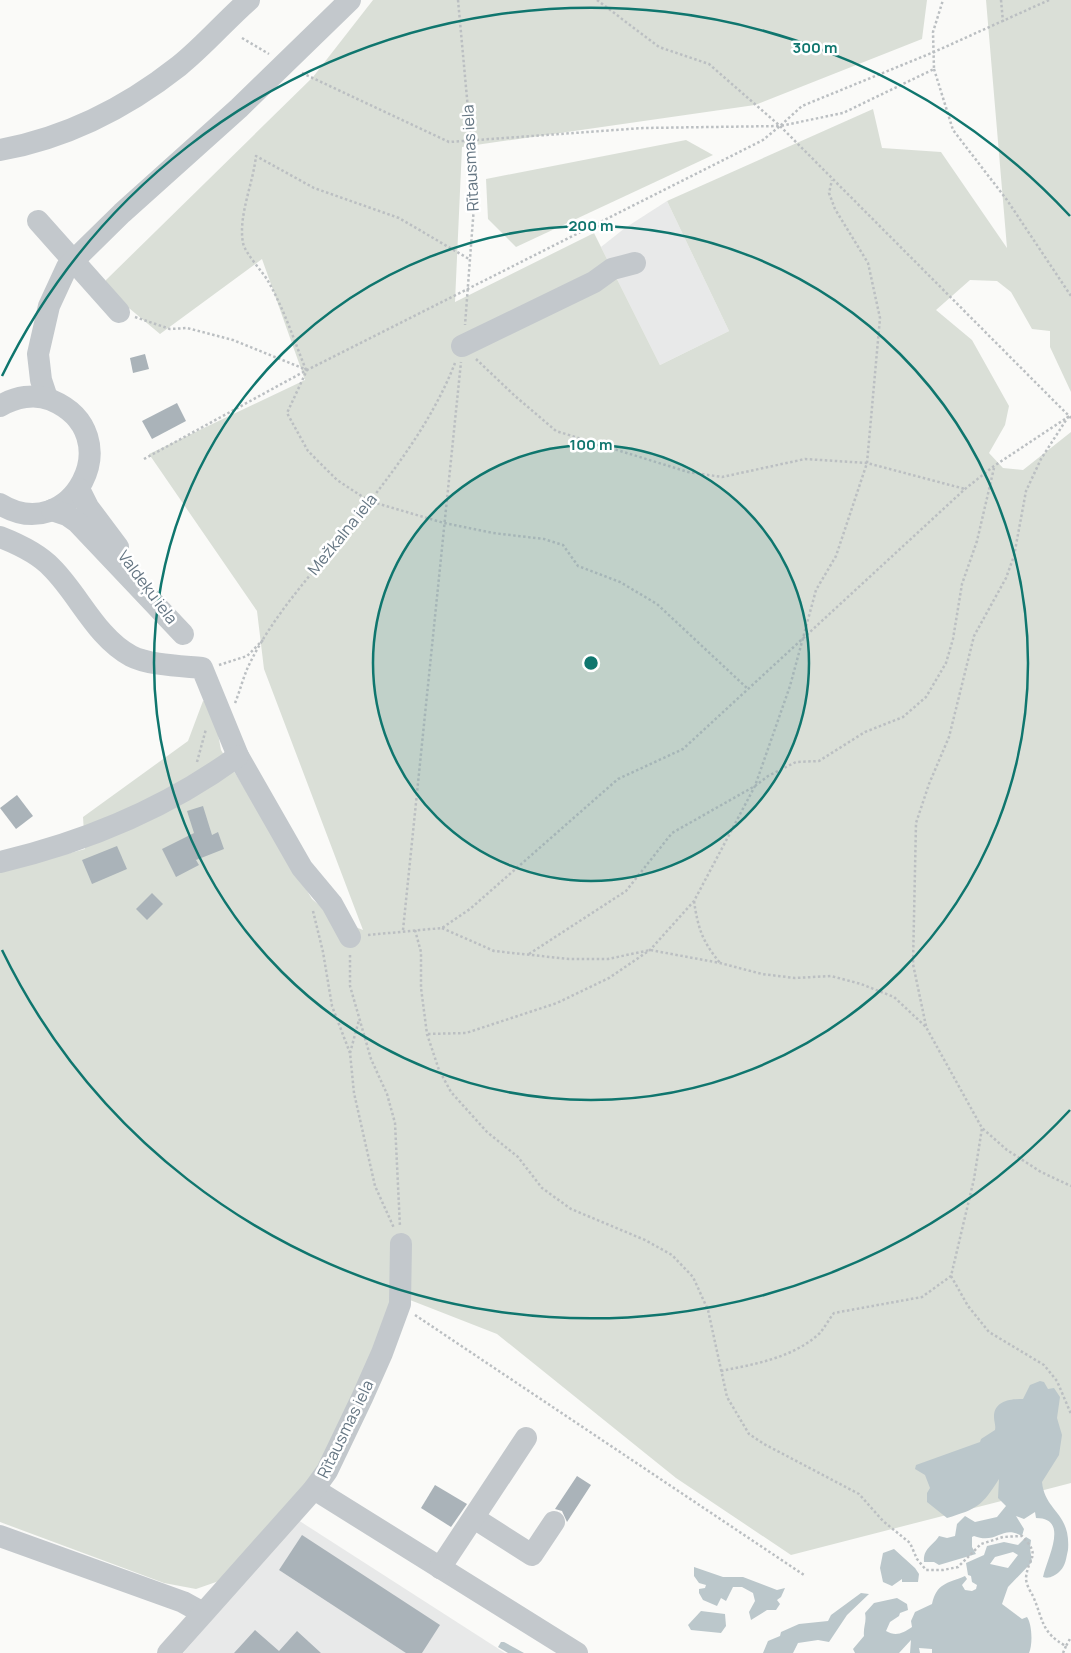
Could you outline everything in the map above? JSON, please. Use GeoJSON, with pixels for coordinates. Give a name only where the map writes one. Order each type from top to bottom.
{"type":"FeatureCollection","features":[{"type":"Feature","properties":{"kind":"street"},"geometry":{"type":"LineString","coordinates":[[0,150],[82,125],[128,103],[180,65],[249,0]]}},
{"type":"Feature","properties":{"kind":"street"},"geometry":{"type":"LineString","coordinates":[[47,398],[41,380],[38,354],[49,306],[67,267],[122,213],[239,108],[350,0]]}},
{"type":"Feature","properties":{"kind":"street"},"geometry":{"type":"LineString","coordinates":[[38,221],[119,312]]}},
{"type":"Feature","properties":{"kind":"street"},"geometry":{"type":"LineString","coordinates":[[462,346],[594,282],[612,269],[635,263]]}},
{"type":"Feature","properties":{"kind":"street","name":"Valdeķu iela"},"geometry":{"type":"LineString","coordinates":[[0,406],[18,398],[33,396],[47,398],[62,405],[74,415],[86,435],[90,459],[87,474],[79,489],[67,501],[52,510],[37,513],[22,512],[0,504]]}},
{"type":"Feature","properties":{"kind":"street","name":"Valdeķu iela"},"geometry":{"type":"LineString","coordinates":[[52,510],[67,515],[77,522],[183,634],[88,507],[79,489]]}},
{"type":"Feature","properties":{"kind":"street"},"geometry":{"type":"LineString","coordinates":[[0,537],[22,546],[52,567],[108,639],[131,656],[158,663],[202,668],[217,725],[238,756],[302,868],[332,904],[350,937]]}},
{"type":"Feature","properties":{"kind":"street"},"geometry":{"type":"LineString","coordinates":[[0,862],[76,841],[158,805],[238,756]]}},
{"type":"Feature","properties":{"kind":"street","name":"Rītausmas iela"},"geometry":{"type":"LineString","coordinates":[[168,1653],[314,1489],[327,1470],[382,1353],[400,1304],[401,1244]]}},
{"type":"Feature","properties":{"kind":"street"},"geometry":{"type":"LineString","coordinates":[[440,1568],[526,1438]]}},
{"type":"Feature","properties":{"kind":"street"},"geometry":{"type":"LineString","coordinates":[[314,1489],[577,1653]]}},
{"type":"Feature","properties":{"kind":"street"},"geometry":{"type":"LineString","coordinates":[[474,1518],[532,1555],[554,1522]]}},
{"type":"Feature","properties":{"kind":"street"},"geometry":{"type":"LineString","coordinates":[[0,1536],[183,1602],[203,1613]]}},
{"type":"Feature","properties":{"kind":"path","name":"Rītausmas iela"},"geometry":{"type":"LineString","coordinates":[[403,930],[468,290],[474,206],[471,142],[458,0]]}},
{"type":"Feature","properties":{"kind":"path"},"geometry":{"type":"LineString","coordinates":[[596,0],[659,47],[709,64],[780,126],[1070,416]]}},
{"type":"Feature","properties":{"kind":"path"},"geometry":{"type":"LineString","coordinates":[[943,0],[933,32],[934,69],[953,130],[1006,200],[1071,296]]}},
{"type":"Feature","properties":{"kind":"path"},"geometry":{"type":"LineString","coordinates":[[1001,0],[1003,22]]}},
{"type":"Feature","properties":{"kind":"path"},"geometry":{"type":"LineString","coordinates":[[144,459],[306,370],[468,290],[762,140],[802,106],[934,52],[1049,0]]}},
{"type":"Feature","properties":{"kind":"path"},"geometry":{"type":"LineString","coordinates":[[242,38],[277,58]]}},
{"type":"Feature","properties":{"kind":"path"},"geometry":{"type":"LineString","coordinates":[[294,68],[320,83],[450,142],[471,142],[643,128],[780,126],[843,113],[934,69]]}},
{"type":"Feature","properties":{"kind":"path"},"geometry":{"type":"LineString","coordinates":[[469,260],[399,218],[314,188],[256,156],[254,176],[245,199],[243,244],[268,280],[284,312],[306,370],[287,413],[308,451],[337,480],[369,501],[444,523],[544,539],[563,545],[578,566],[620,582],[657,604],[748,689]]}},
{"type":"Feature","properties":{"kind":"path"},"geometry":{"type":"LineString","coordinates":[[428,1034],[466,1034],[558,1003],[609,978],[650,950],[673,928],[694,901],[755,786],[790,686],[816,590],[836,556],[867,463],[880,318],[868,263],[835,209],[830,193],[832,180]]}},
{"type":"Feature","properties":{"kind":"path"},"geometry":{"type":"LineString","coordinates":[[119,312],[170,329],[187,328],[233,340],[306,370]]}},
{"type":"Feature","properties":{"kind":"path"},"geometry":{"type":"LineString","coordinates":[[462,346],[515,396],[556,431],[688,472],[722,477],[805,459],[867,463],[966,489]]}},
{"type":"Feature","properties":{"kind":"path","name":"Mežkalna iela"},"geometry":{"type":"LineString","coordinates":[[190,787],[217,725],[266,637],[304,582],[369,501],[425,426],[445,388],[462,346]]}},
{"type":"Feature","properties":{"kind":"path"},"geometry":{"type":"LineString","coordinates":[[442,928],[470,909],[618,778],[683,749],[966,489],[994,466],[1070,416]]}},
{"type":"Feature","properties":{"kind":"path"},"geometry":{"type":"LineString","coordinates":[[926,1028],[913,964],[916,824],[929,784],[950,737],[974,636],[1006,578],[1014,556],[1026,491],[1041,459],[1070,416]]}},
{"type":"Feature","properties":{"kind":"path"},"geometry":{"type":"LineString","coordinates":[[528,955],[626,891],[672,833],[755,786],[768,776],[796,762],[819,761],[865,732],[903,717],[926,697],[946,663],[953,639],[962,584],[978,541],[994,466]]}},
{"type":"Feature","properties":{"kind":"path"},"geometry":{"type":"LineString","coordinates":[[202,668],[227,664],[247,656],[266,637]]}},
{"type":"Feature","properties":{"kind":"path"},"geometry":{"type":"LineString","coordinates":[[694,901],[699,930],[706,947],[720,963]]}},
{"type":"Feature","properties":{"kind":"path"},"geometry":{"type":"LineString","coordinates":[[312,910],[323,952],[332,1006],[350,1053],[354,1093],[375,1186],[401,1244]]}},
{"type":"Feature","properties":{"kind":"path"},"geometry":{"type":"LineString","coordinates":[[401,1244],[395,1123],[350,986],[350,937],[403,930],[442,928],[494,951],[528,955],[608,959],[650,950],[720,963],[762,974],[795,978],[830,976],[860,984],[894,997],[926,1028],[982,1128],[1007,1150],[1041,1172],[1071,1186]]}},
{"type":"Feature","properties":{"kind":"path"},"geometry":{"type":"LineString","coordinates":[[415,930],[421,952],[421,988],[428,1034],[440,1070],[451,1092],[487,1132],[518,1157],[542,1188],[571,1209],[645,1240],[672,1255],[693,1277],[708,1310],[727,1397],[749,1434],[764,1444],[858,1494],[883,1521],[910,1543],[917,1559],[926,1570],[943,1570],[958,1567],[981,1544],[1003,1537],[1022,1536],[1033,1547],[1034,1556],[1026,1577],[1041,1623],[1055,1641],[1066,1646]]}},
{"type":"Feature","properties":{"kind":"path"},"geometry":{"type":"LineString","coordinates":[[350,1053],[359,1018]]}},
{"type":"Feature","properties":{"kind":"path"},"geometry":{"type":"LineString","coordinates":[[721,1371],[767,1362],[794,1350],[820,1332],[834,1313],[922,1297],[951,1276],[974,1180],[982,1128]]}},
{"type":"Feature","properties":{"kind":"path"},"geometry":{"type":"LineString","coordinates":[[951,1276],[968,1306],[990,1332],[1044,1365],[1057,1381],[1071,1414]]}},
{"type":"Feature","properties":{"kind":"path"},"geometry":{"type":"LineString","coordinates":[[400,1304],[804,1575]]}},
{"type":"Feature","properties":{"kind":"path"},"geometry":{"type":"LineString","coordinates":[[1063,1653],[1071,1637]]}},
{"type":"Feature","properties":{"kind":"shaded area"},"geometry":{"type":"Polygon","coordinates":[[[373,0],[927,0],[922,39],[755,105],[462,147],[455,302],[594,233],[660,365],[729,331],[667,201],[873,109],[882,148],[941,152],[1007,248],[986,0],[1071,0],[1071,392],[1050,347],[1050,331],[1032,329],[1011,292],[997,281],[970,280],[936,310],[972,340],[1009,406],[1005,425],[989,453],[1003,468],[1023,470],[1071,432],[1071,1483],[791,1555],[676,1478],[497,1334],[410,1300],[325,1464],[219,1581],[196,1589],[164,1583],[0,1522],[0,872],[85,849],[83,817],[188,741],[203,701],[209,702],[216,723],[221,750],[312,899],[335,919],[363,930],[264,669],[257,611],[149,454],[305,380],[262,259],[160,334],[105,288],[106,280],[313,77],[373,0]]]}},
{"type":"Feature","properties":{"kind":"shaded area"},"geometry":{"type":"Polygon","coordinates":[[[686,140],[713,155],[516,247],[488,219],[486,179],[686,140]]]}},
{"type":"Feature","properties":{"kind":"shaded area"},"geometry":{"type":"Polygon","coordinates":[[[667,201],[729,331],[660,365],[601,247],[625,228],[667,201]]]}},
{"type":"Feature","properties":{"kind":"shaded area"},"geometry":{"type":"Polygon","coordinates":[[[1040,1381],[1044,1382],[1048,1389],[1054,1388],[1060,1397],[1057,1418],[1062,1435],[1059,1455],[1042,1482],[1048,1500],[1066,1528],[1068,1550],[1062,1569],[1052,1577],[1043,1577],[1052,1550],[1054,1532],[1052,1525],[1046,1520],[1036,1518],[1035,1512],[1024,1519],[1016,1516],[1024,1529],[1022,1536],[1009,1532],[988,1538],[974,1536],[972,1537],[972,1547],[976,1554],[939,1565],[934,1562],[924,1562],[925,1553],[939,1536],[947,1538],[955,1536],[957,1524],[965,1516],[975,1522],[997,1517],[1006,1506],[998,1498],[999,1479],[978,1505],[947,1518],[927,1502],[927,1493],[930,1488],[925,1475],[915,1469],[916,1465],[980,1442],[981,1439],[995,1430],[994,1417],[997,1407],[1008,1400],[1023,1399],[1030,1385],[1040,1381]]]}},
{"type":"Feature","properties":{"kind":"shaded area"},"geometry":{"type":"Polygon","coordinates":[[[298,1520],[477,1635],[505,1653],[183,1653],[298,1520]]]}},
{"type":"Feature","properties":{"kind":"shaded area"},"geometry":{"type":"Polygon","coordinates":[[[1026,1537],[1031,1540],[1032,1562],[1008,1587],[1002,1604],[1022,1619],[1027,1617],[1031,1634],[1029,1653],[932,1653],[932,1649],[919,1648],[920,1653],[910,1653],[911,1640],[899,1653],[855,1653],[853,1649],[864,1636],[865,1613],[874,1603],[897,1598],[907,1604],[908,1610],[900,1613],[899,1616],[890,1622],[886,1631],[893,1634],[902,1632],[912,1627],[911,1621],[915,1612],[932,1604],[934,1597],[943,1585],[965,1576],[967,1579],[962,1585],[965,1590],[972,1591],[976,1589],[977,1585],[972,1582],[971,1576],[968,1575],[966,1563],[984,1555],[987,1546],[1004,1542],[1018,1545],[1026,1537]],[[1013,1552],[995,1557],[990,1564],[1008,1568],[1018,1555],[1013,1552]]]}},
{"type":"Feature","properties":{"kind":"shaded area"},"geometry":{"type":"Polygon","coordinates":[[[894,1549],[915,1568],[919,1574],[918,1582],[902,1582],[902,1579],[892,1586],[883,1582],[880,1568],[883,1553],[894,1549]]]}},
{"type":"Feature","properties":{"kind":"shaded area"},"geometry":{"type":"Polygon","coordinates":[[[694,1567],[723,1577],[743,1577],[777,1590],[785,1588],[781,1597],[777,1600],[780,1604],[776,1610],[767,1610],[751,1620],[749,1612],[755,1601],[753,1593],[742,1587],[733,1587],[726,1601],[721,1598],[717,1606],[703,1600],[699,1589],[705,1588],[706,1585],[699,1583],[694,1576],[694,1567]]]}},
{"type":"Feature","properties":{"kind":"shaded area"},"geometry":{"type":"Polygon","coordinates":[[[861,1593],[869,1594],[847,1615],[829,1642],[818,1640],[798,1643],[793,1653],[763,1653],[768,1641],[780,1636],[781,1632],[799,1624],[828,1621],[831,1615],[861,1593]]]}},
{"type":"Feature","properties":{"kind":"shaded area"},"geometry":{"type":"Polygon","coordinates":[[[701,1611],[725,1614],[726,1626],[721,1633],[691,1630],[688,1625],[701,1611]]]}},
{"type":"Feature","properties":{"kind":"shaded area"},"geometry":{"type":"Polygon","coordinates":[[[501,1642],[524,1653],[508,1653],[498,1647],[501,1642]]]}},
{"type":"Feature","properties":{"kind":"building"},"geometry":{"type":"Polygon","coordinates":[[[145,354],[149,369],[133,373],[130,358],[145,354]]]}},
{"type":"Feature","properties":{"kind":"building"},"geometry":{"type":"Polygon","coordinates":[[[177,403],[186,421],[152,439],[142,421],[177,403]]]}},
{"type":"Feature","properties":{"kind":"building"},"geometry":{"type":"Polygon","coordinates":[[[17,795],[33,816],[16,829],[0,808],[17,795]]]}},
{"type":"Feature","properties":{"kind":"building"},"geometry":{"type":"Polygon","coordinates":[[[203,806],[212,835],[218,832],[224,849],[196,860],[199,865],[176,877],[162,849],[194,833],[187,811],[203,806]]]}},
{"type":"Feature","properties":{"kind":"building"},"geometry":{"type":"Polygon","coordinates":[[[117,846],[127,869],[92,884],[82,860],[117,846]]]}},
{"type":"Feature","properties":{"kind":"building"},"geometry":{"type":"Polygon","coordinates":[[[152,893],[163,904],[147,920],[136,909],[152,893]]]}},
{"type":"Feature","properties":{"kind":"building"},"geometry":{"type":"Polygon","coordinates":[[[577,1476],[591,1485],[567,1522],[562,1511],[555,1509],[577,1476]]]}},
{"type":"Feature","properties":{"kind":"building"},"geometry":{"type":"Polygon","coordinates":[[[435,1485],[467,1504],[451,1527],[421,1508],[435,1485]]]}},
{"type":"Feature","properties":{"kind":"building"},"geometry":{"type":"Polygon","coordinates":[[[302,1535],[440,1625],[422,1653],[406,1653],[279,1570],[302,1535]]]}},
{"type":"Feature","properties":{"kind":"building"},"geometry":{"type":"Polygon","coordinates":[[[255,1630],[279,1651],[297,1631],[321,1653],[234,1653],[255,1630]]]}}]}
